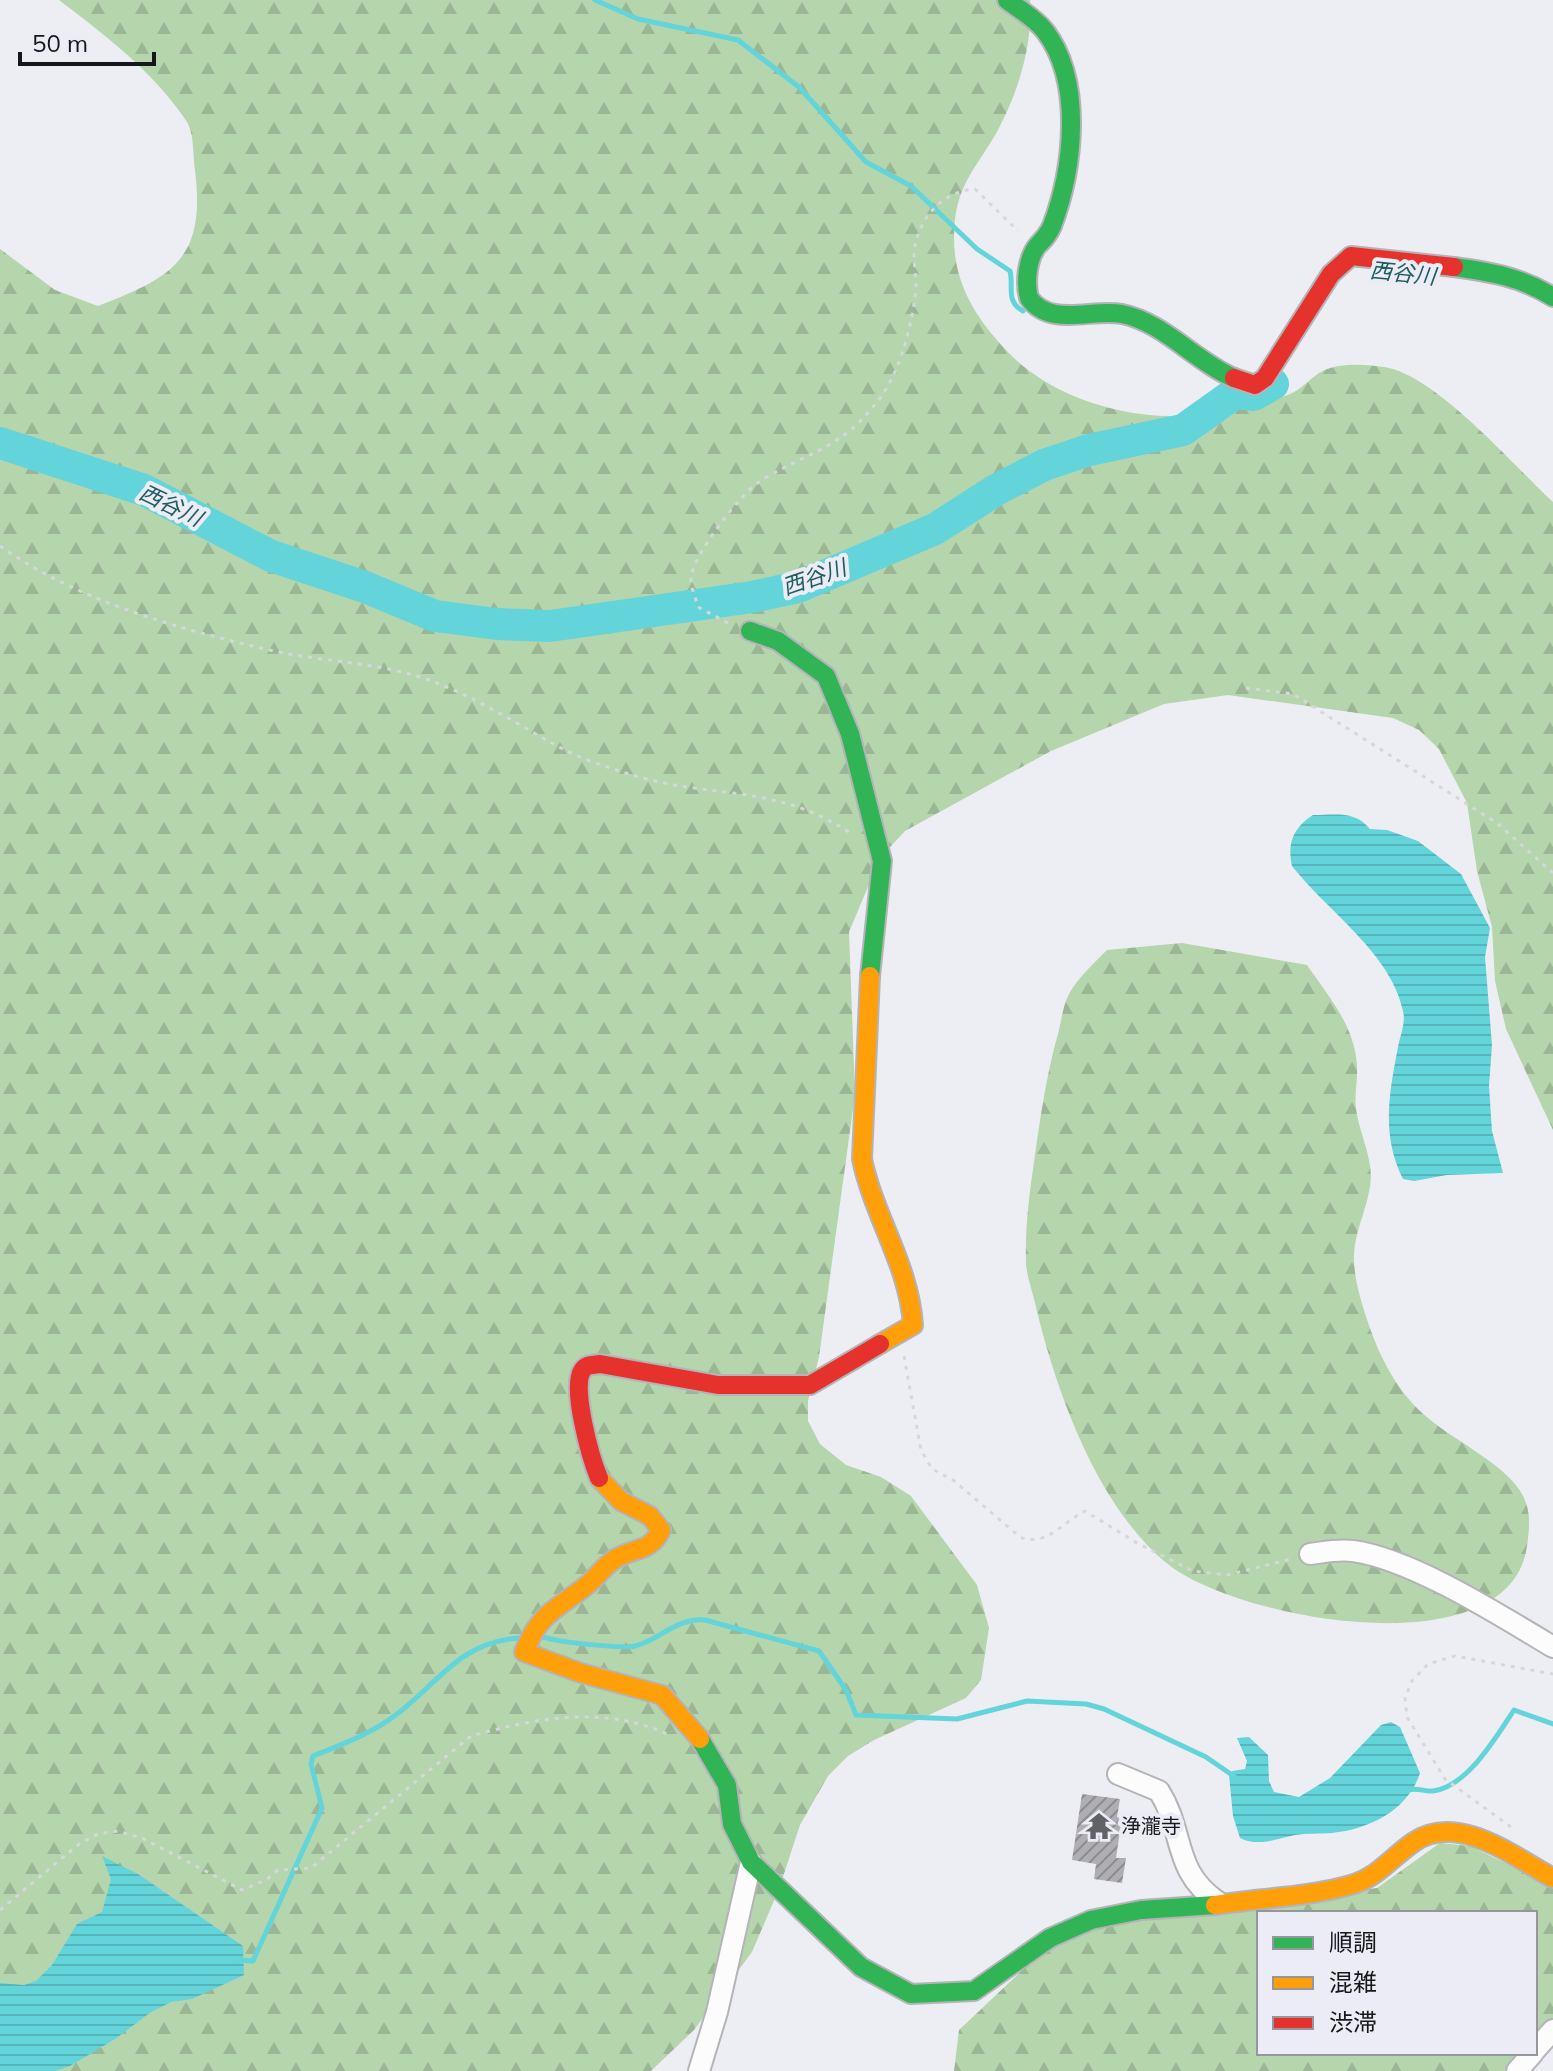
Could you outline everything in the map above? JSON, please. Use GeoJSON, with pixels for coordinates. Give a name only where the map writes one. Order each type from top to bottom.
{"type":"FeatureCollection","features":[{"type":"Feature","properties":{"kind":"street"},"geometry":{"type":"LineString","coordinates":[[1007,0],[1049,37],[1071,121],[1065,174],[1047,237],[1036,247],[1026,290],[1030,302],[1037,307],[1049,313],[1067,315],[1102,312],[1132,317],[1231,378],[1255,385],[1265,378],[1331,274],[1351,256],[1495,272],[1529,282],[1553,297]]}},
{"type":"Feature","properties":{"kind":"street"},"geometry":{"type":"LineString","coordinates":[[750,631],[778,641],[826,676],[850,734],[880,851],[882,861],[866,1015],[862,1159],[868,1189],[911,1292],[913,1325],[810,1385],[718,1385],[600,1364],[587,1366],[581,1372],[578,1393],[598,1477],[621,1501],[650,1516],[661,1530],[656,1543],[644,1552],[618,1558],[587,1586],[536,1619],[524,1652],[581,1673],[662,1695],[711,1754],[727,1785],[732,1824],[751,1862],[861,1967],[911,1994],[974,1991],[1050,1938],[1091,1920],[1290,1894],[1370,1879],[1414,1841],[1437,1831],[1457,1831],[1473,1836],[1553,1878]]}},
{"type":"Feature","properties":{"kind":"street"},"geometry":{"type":"LineString","coordinates":[[1310,1554],[1357,1551],[1403,1566],[1553,1647]]}},
{"type":"Feature","properties":{"kind":"street"},"geometry":{"type":"LineString","coordinates":[[1118,1774],[1159,1791],[1178,1835],[1177,1847],[1186,1872],[1204,1893],[1218,1902]]}},
{"type":"Feature","properties":{"kind":"street"},"geometry":{"type":"LineString","coordinates":[[699,2071],[717,2012],[751,1862]]}},
{"type":"Feature","properties":{"kind":"street"},"geometry":{"type":"LineString","coordinates":[[1537,2049],[1553,2030]]}},
{"type":"Feature","properties":{"kind":"street"},"geometry":{"type":"LineString","coordinates":[[1517,2071],[1531,2055]]}},
{"type":"Feature","properties":{"kind":"path"},"geometry":{"type":"LineString","coordinates":[[750,631],[698,607],[691,578],[700,555],[759,481],[824,450],[859,426],[888,388],[897,367],[916,294],[914,248],[924,218],[955,190],[975,189],[1036,247]]}},
{"type":"Feature","properties":{"kind":"path"},"geometry":{"type":"LineString","coordinates":[[0,546],[60,580],[162,622],[265,649],[403,672],[443,686],[559,747],[630,774],[675,785],[776,798],[820,813],[880,851]]}},
{"type":"Feature","properties":{"kind":"path"},"geometry":{"type":"LineString","coordinates":[[1246,688],[1293,694],[1497,823],[1553,873]]}},
{"type":"Feature","properties":{"kind":"path"},"geometry":{"type":"LineString","coordinates":[[913,1325],[904,1362],[921,1450],[927,1463],[936,1473],[953,1480],[1020,1537],[1030,1540],[1044,1538],[1085,1511],[1137,1543],[1202,1573],[1227,1575],[1310,1554]]}},
{"type":"Feature","properties":{"kind":"path"},"geometry":{"type":"LineString","coordinates":[[1519,1834],[1483,1804],[1452,1784],[1405,1711],[1407,1689],[1419,1672],[1436,1660],[1455,1656],[1553,1674]]}},
{"type":"Feature","properties":{"kind":"path"},"geometry":{"type":"LineString","coordinates":[[0,1910],[79,1844],[98,1834],[118,1831],[144,1839],[242,1890],[278,1870],[311,1868],[471,1736],[544,1717],[630,1721],[672,1737]]}},
{"type":"Feature","properties":{"kind":"green space"},"geometry":{"type":"Polygon","coordinates":[[[59,0],[1030,0],[1027,49],[1013,98],[962,190],[955,219],[955,255],[963,285],[976,313],[1006,350],[1043,380],[1090,402],[1140,414],[1165,416],[1195,414],[1285,396],[1333,367],[1384,367],[1404,373],[1450,403],[1553,502],[1553,1130],[1506,1029],[1495,981],[1492,927],[1477,871],[1467,803],[1439,749],[1419,730],[1393,718],[1228,695],[1164,704],[1051,751],[905,831],[880,858],[849,932],[855,1094],[819,1357],[808,1401],[808,1421],[820,1444],[846,1465],[881,1477],[911,1496],[977,1585],[989,1628],[981,1680],[966,1698],[874,1740],[848,1756],[828,1776],[800,1825],[779,1889],[752,1952],[694,2030],[651,2071],[0,2071],[0,249],[55,290],[98,306],[146,285],[165,274],[179,260],[189,244],[195,225],[197,200],[192,138],[187,122],[144,71],[59,0]]]}},
{"type":"Feature","properties":{"kind":"green space"},"geometry":{"type":"Polygon","coordinates":[[[1182,943],[1307,965],[1346,1024],[1355,1051],[1356,1109],[1371,1177],[1357,1235],[1354,1264],[1371,1331],[1387,1367],[1409,1400],[1439,1427],[1497,1467],[1520,1491],[1528,1508],[1527,1546],[1509,1585],[1472,1610],[1422,1621],[1364,1622],[1303,1615],[1246,1601],[1198,1582],[1164,1561],[1140,1537],[1118,1509],[1082,1444],[1044,1340],[1026,1264],[1029,1198],[1046,1085],[1067,998],[1088,969],[1107,950],[1182,943]]]}},
{"type":"Feature","properties":{"kind":"green space"},"geometry":{"type":"Polygon","coordinates":[[[1440,1843],[1470,1846],[1553,1886],[1553,2018],[1537,2031],[1537,1911],[1257,1911],[1257,2055],[1520,2055],[1509,2071],[954,2071],[959,2030],[1051,1943],[1124,1919],[1377,1888],[1440,1843]]]}},
{"type":"Feature","properties":{"kind":"water"},"geometry":{"type":"Polygon","coordinates":[[[1313,815],[1351,816],[1370,829],[1387,830],[1418,841],[1461,874],[1490,928],[1485,957],[1492,1045],[1489,1086],[1492,1131],[1503,1173],[1447,1175],[1414,1181],[1403,1179],[1392,1146],[1389,1114],[1404,1015],[1386,970],[1292,866],[1290,850],[1293,837],[1313,815]]]}},
{"type":"Feature","properties":{"kind":"water"},"geometry":{"type":"Polygon","coordinates":[[[1391,1722],[1400,1727],[1420,1773],[1407,1797],[1397,1807],[1373,1822],[1346,1831],[1300,1834],[1260,1842],[1240,1838],[1233,1816],[1229,1775],[1232,1771],[1245,1769],[1247,1761],[1237,1738],[1249,1737],[1268,1755],[1269,1781],[1274,1792],[1299,1797],[1330,1778],[1381,1725],[1391,1722]]]}},
{"type":"Feature","properties":{"kind":"water"},"geometry":{"type":"Polygon","coordinates":[[[102,1856],[138,1874],[243,1946],[244,1975],[192,1999],[171,2002],[151,2012],[115,2039],[70,2066],[55,2071],[0,2071],[0,1983],[24,1985],[36,1981],[52,1965],[77,1924],[102,1912],[111,1879],[102,1856]]]}},
{"type":"Feature","properties":{"kind":"building","name":"浄瀧寺"},"geometry":{"type":"Polygon","coordinates":[[[1082,1794],[1120,1799],[1117,1817],[1122,1818],[1116,1858],[1126,1858],[1122,1883],[1094,1879],[1096,1864],[1072,1860],[1082,1794]]]}},
{"type":"Feature","properties":{"kind":"waterway"},"geometry":{"type":"LineString","coordinates":[[595,0],[638,19],[738,40],[799,87],[866,162],[911,186],[977,249],[1010,271],[1012,298],[1023,311]]}},
{"type":"Feature","properties":{"kind":"waterway","name":"西谷川"},"geometry":{"type":"LineString","coordinates":[[0,443],[144,490],[271,556],[365,587],[435,616],[497,624],[550,626],[752,597],[798,587],[935,529],[996,490],[1044,465],[1089,450],[1183,430],[1235,393],[1254,395],[1273,384]]}},
{"type":"Feature","properties":{"kind":"waterway"},"geometry":{"type":"LineString","coordinates":[[541,1636],[559,1641],[635,1646],[685,1622],[705,1620],[819,1651],[846,1690],[856,1715],[957,1719],[1027,1701],[1086,1704],[1104,1709],[1206,1757],[1235,1777]]}},
{"type":"Feature","properties":{"kind":"waterway"},"geometry":{"type":"LineString","coordinates":[[239,1960],[253,1961],[322,1808],[311,1764],[313,1756],[381,1725],[467,1654],[482,1646],[519,1638]]}},
{"type":"Feature","properties":{"kind":"waterway"},"geometry":{"type":"LineString","coordinates":[[1408,1790],[1433,1791],[1458,1780],[1480,1759],[1514,1710],[1553,1724]]}},
{"type":"Feature","properties":{"kind":"traffic: fast"},"geometry":{"type":"LineString","coordinates":[[1007,0],[1045,31],[1066,75],[1070,100],[1071,127],[1065,179],[1052,226],[1034,250],[1029,264],[1029,298],[1038,307],[1060,315],[1111,313],[1137,318],[1234,378]]}},
{"type":"Feature","properties":{"kind":"traffic: fast"},"geometry":{"type":"LineString","coordinates":[[1454,267],[1505,276],[1553,297]]}},
{"type":"Feature","properties":{"kind":"traffic: fast"},"geometry":{"type":"LineString","coordinates":[[750,631],[778,641],[826,676],[850,734],[882,861],[870,976]]}},
{"type":"Feature","properties":{"kind":"traffic: fast"},"geometry":{"type":"LineString","coordinates":[[700,1739],[727,1785],[732,1824],[751,1862],[861,1967],[911,1994],[974,1991],[1050,1938],[1091,1920],[1141,1910],[1215,1905]]}},
{"type":"Feature","properties":{"kind":"traffic: slow"},"geometry":{"type":"LineString","coordinates":[[870,976],[862,1159],[874,1201],[905,1282],[913,1325],[880,1344]]}},
{"type":"Feature","properties":{"kind":"traffic: slow"},"geometry":{"type":"LineString","coordinates":[[599,1478],[621,1501],[650,1516],[661,1530],[652,1542],[641,1549],[615,1559],[550,1613],[536,1628],[524,1652],[581,1673],[662,1695],[700,1739]]}},
{"type":"Feature","properties":{"kind":"traffic: slow"},"geometry":{"type":"LineString","coordinates":[[1215,1905],[1303,1895],[1354,1884],[1378,1871],[1414,1842],[1431,1834],[1449,1832],[1485,1841],[1553,1878]]}},
{"type":"Feature","properties":{"kind":"traffic: jam"},"geometry":{"type":"LineString","coordinates":[[1234,378],[1255,385],[1265,378],[1331,274],[1351,256],[1454,267]]}},
{"type":"Feature","properties":{"kind":"traffic: jam"},"geometry":{"type":"LineString","coordinates":[[599,1478],[580,1407],[579,1380],[588,1366],[600,1364],[718,1385],[810,1385],[880,1344]]}},
{"type":"Feature","properties":{"kind":"place","name":"浄瀧寺"},"geometry":{"type":"Point","coordinates":[1099,1826]}}]}
